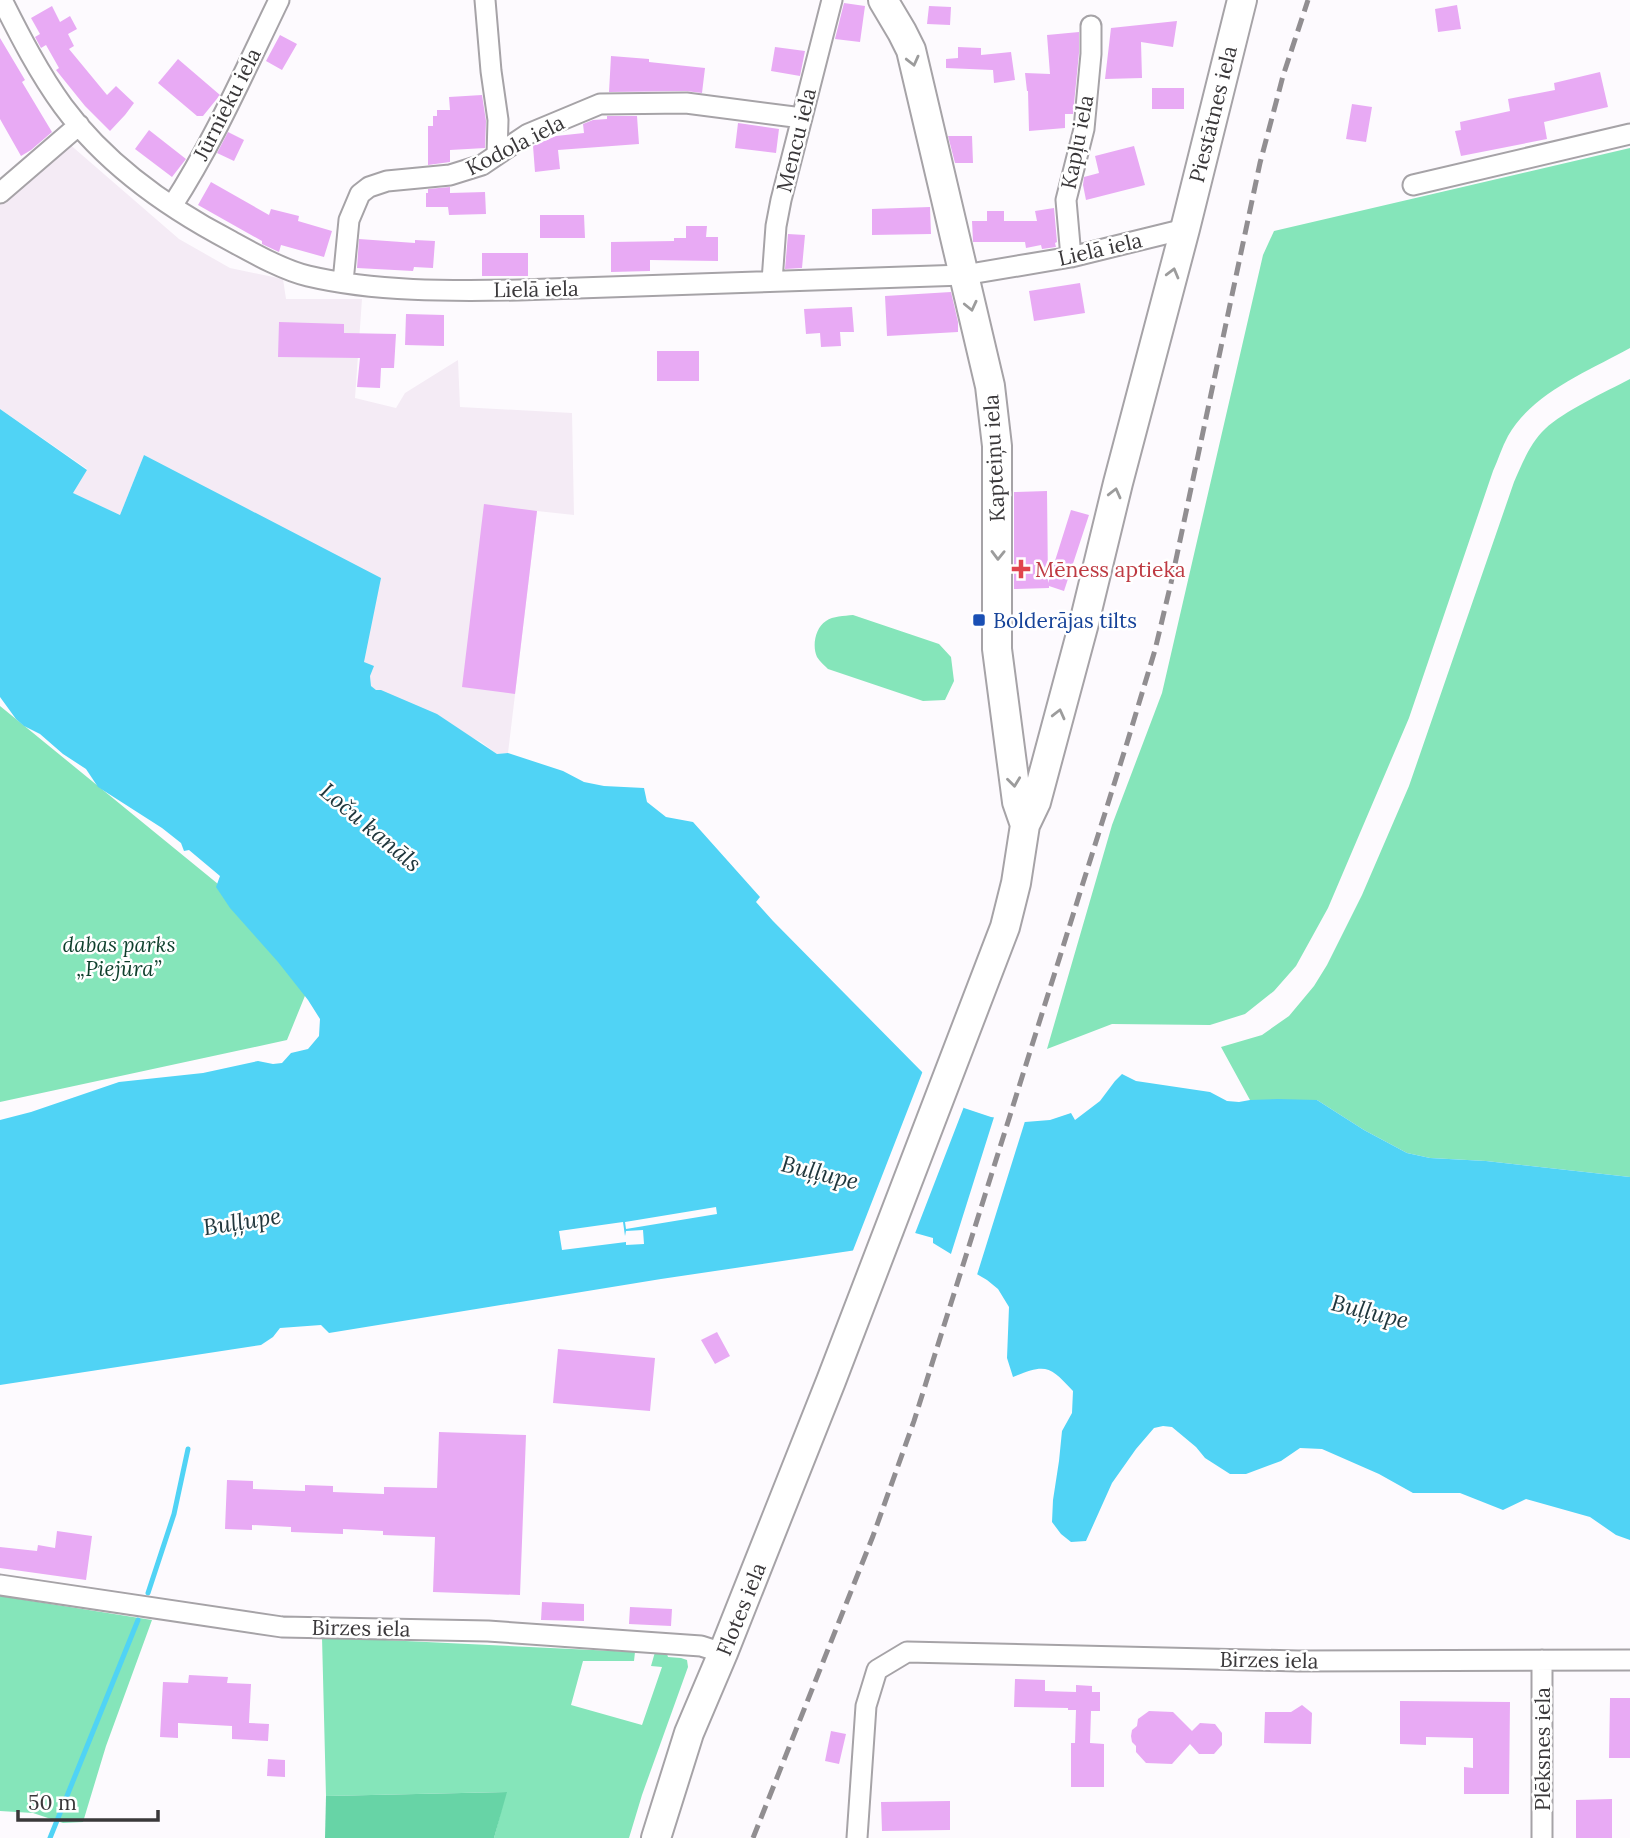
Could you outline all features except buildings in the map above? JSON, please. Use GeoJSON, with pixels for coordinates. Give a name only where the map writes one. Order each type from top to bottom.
{"type":"FeatureCollection","features":[{"type":"Feature","properties":{"kind":"street","name":"Lielā iela"},"geometry":{"type":"LineString","coordinates":[[2,0],[34,61],[62,105],[107,155],[200,225],[305,276],[373,286],[474,291],[964,275],[1072,257],[1185,229]]}},
{"type":"Feature","properties":{"kind":"street","name":"Jūrnieku iela"},"geometry":{"type":"LineString","coordinates":[[172,206],[201,155],[279,0]]}},
{"type":"Feature","properties":{"kind":"street"},"geometry":{"type":"LineString","coordinates":[[485,0],[498,120],[497,155]]}},
{"type":"Feature","properties":{"kind":"street","name":"Mencu iela"},"geometry":{"type":"LineString","coordinates":[[772,282],[776,226],[781,200],[832,0]]}},
{"type":"Feature","properties":{"kind":"street","name":"Kapteiņu iela"},"geometry":{"type":"LineString","coordinates":[[883,0],[911,50],[990,386],[997,446],[997,649],[1017,802],[1025,825],[1006,927]]}},
{"type":"Feature","properties":{"kind":"street","name":"Piestātnes iela"},"geometry":{"type":"LineString","coordinates":[[1025,825],[1036,802],[1084,622],[1242,0]]}},
{"type":"Feature","properties":{"kind":"street","name":"Kapļu iela"},"geometry":{"type":"LineString","coordinates":[[1072,257],[1066,200],[1084,129],[1091,26]]}},
{"type":"Feature","properties":{"kind":"street","name":"Kodola iela"},"geometry":{"type":"LineString","coordinates":[[343,282],[349,220],[360,194],[369,187],[387,181],[450,175],[482,165],[528,134],[600,104],[686,103],[802,118]]}},
{"type":"Feature","properties":{"kind":"street"},"geometry":{"type":"LineString","coordinates":[[0,193],[79,125]]}},
{"type":"Feature","properties":{"kind":"street"},"geometry":{"type":"LineString","coordinates":[[1413,184],[1630,134]]}},
{"type":"Feature","properties":{"kind":"street","name":"Flotes iela"},"geometry":{"type":"LineString","coordinates":[[656,1838],[689,1733],[831,1381],[1006,927]]}},
{"type":"Feature","properties":{"kind":"street","name":"Birzes iela"},"geometry":{"type":"LineString","coordinates":[[0,1585],[282,1626],[488,1631],[701,1646],[723,1653]]}},
{"type":"Feature","properties":{"kind":"street","name":"Birzes iela"},"geometry":{"type":"LineString","coordinates":[[857,1838],[866,1706],[877,1670],[907,1652],[1298,1661],[1630,1660]]}},
{"type":"Feature","properties":{"kind":"street","name":"Plēksnes iela"},"geometry":{"type":"LineString","coordinates":[[1542,1660],[1542,1838]]}},
{"type":"Feature","properties":{"kind":"shaded area"},"geometry":{"type":"Polygon","coordinates":[[[67,142],[179,239],[230,268],[283,279],[286,299],[362,299],[355,398],[396,408],[405,393],[458,360],[460,407],[572,413],[574,515],[537,511],[508,753],[497,754],[481,742],[371,686],[364,662],[144,455],[120,515],[72,493],[87,469],[0,409],[0,202],[67,142]]]}},
{"type":"Feature","properties":{"kind":"green space"},"geometry":{"type":"Polygon","coordinates":[[[1630,148],[1630,348],[1546,395],[1518,421],[1508,436],[1493,471],[1409,718],[1328,908],[1296,966],[1274,991],[1245,1014],[1210,1025],[1112,1024],[1047,1049],[1112,825],[1162,693],[1263,255],[1274,231],[1630,148]]]}},
{"type":"Feature","properties":{"kind":"green space"},"geometry":{"type":"Polygon","coordinates":[[[1630,379],[1630,1177],[1486,1161],[1430,1158],[1407,1153],[1317,1100],[1250,1100],[1221,1047],[1262,1035],[1289,1016],[1314,986],[1327,965],[1362,895],[1409,786],[1514,482],[1527,454],[1553,422],[1630,379]]]}},
{"type":"Feature","properties":{"kind":"green space"},"geometry":{"type":"Polygon","coordinates":[[[853,615],[939,644],[951,657],[954,681],[945,700],[923,701],[828,669],[816,653],[817,633],[829,619],[853,615]]]}},
{"type":"Feature","properties":{"kind":"green space","name":"dabas parks „Piejūra”"},"geometry":{"type":"Polygon","coordinates":[[[0,706],[288,941],[311,981],[287,1040],[0,1102],[0,706]]]}},
{"type":"Feature","properties":{"kind":"green space"},"geometry":{"type":"Polygon","coordinates":[[[0,1596],[152,1620],[106,1746],[83,1822],[63,1823],[33,1813],[0,1811],[0,1596]]]}},
{"type":"Feature","properties":{"kind":"green space"},"geometry":{"type":"Polygon","coordinates":[[[322,1637],[635,1652],[634,1661],[583,1661],[571,1705],[642,1725],[662,1667],[651,1666],[655,1652],[666,1651],[668,1657],[687,1660],[688,1667],[629,1838],[494,1838],[506,1792],[326,1796],[322,1637]]]}},
{"type":"Feature","properties":{"kind":"green space"},"geometry":{"type":"Polygon","coordinates":[[[507,1792],[494,1838],[325,1838],[326,1796],[507,1792]]]}},
{"type":"Feature","properties":{"kind":"water"},"geometry":{"type":"Polygon","coordinates":[[[0,409],[87,470],[73,493],[120,515],[144,455],[381,578],[364,662],[374,666],[370,676],[371,686],[437,714],[497,754],[508,753],[563,771],[584,782],[644,788],[647,802],[666,817],[693,822],[760,897],[756,902],[773,921],[928,1078],[964,1108],[991,1117],[1025,1122],[1050,1120],[1071,1113],[1075,1120],[1100,1101],[1122,1074],[1136,1081],[1210,1092],[1227,1101],[1317,1100],[1407,1153],[1430,1158],[1486,1161],[1630,1177],[1630,1540],[1616,1535],[1590,1517],[1526,1499],[1503,1510],[1460,1493],[1413,1493],[1379,1474],[1322,1449],[1300,1448],[1281,1461],[1246,1474],[1230,1474],[1205,1458],[1172,1427],[1163,1426],[1154,1428],[1112,1483],[1086,1541],[1071,1542],[1052,1522],[1062,1431],[1072,1413],[1073,1391],[1059,1376],[1047,1369],[1033,1370],[1013,1377],[1007,1358],[1009,1307],[998,1289],[933,1243],[933,1238],[908,1231],[897,1244],[329,1333],[321,1325],[280,1328],[261,1345],[0,1385],[0,1120],[119,1082],[203,1073],[258,1061],[282,1063],[291,1053],[308,1049],[319,1036],[320,1019],[278,962],[230,908],[216,887],[220,876],[189,850],[184,851],[181,843],[162,828],[98,787],[86,769],[16,719],[0,697],[0,409]]]}},
{"type":"Feature","properties":{"kind":"pier"},"geometry":{"type":"Polygon","coordinates":[[[924,1068],[965,1104],[914,1236],[904,1236],[898,1247],[852,1253],[924,1068]]]}},
{"type":"Feature","properties":{"kind":"pier"},"geometry":{"type":"Polygon","coordinates":[[[995,1114],[1026,1118],[976,1278],[950,1257],[995,1114]]]}},
{"type":"Feature","properties":{"kind":"pier"},"geometry":{"type":"Polygon","coordinates":[[[716,1207],[717,1214],[626,1229],[625,1222],[716,1207]]]}},
{"type":"Feature","properties":{"kind":"pier"},"geometry":{"type":"Polygon","coordinates":[[[623,1222],[625,1236],[626,1231],[643,1230],[644,1244],[626,1245],[626,1242],[562,1250],[559,1231],[623,1222]]]}},
{"type":"Feature","properties":{"kind":"waterway"},"geometry":{"type":"LineString","coordinates":[[148,1593],[174,1514],[188,1449]]}},
{"type":"Feature","properties":{"kind":"waterway"},"geometry":{"type":"LineString","coordinates":[[50,1838],[138,1620]]}},
{"type":"Feature","properties":{"kind":"railway"},"geometry":{"type":"LineString","coordinates":[[753,1838],[873,1536],[914,1421],[1127,743],[1155,650],[1171,583],[1260,163],[1283,76],[1308,0]]}},
{"type":"Feature","properties":{"kind":"place","name":"Mēness aptieka"},"geometry":{"type":"Point","coordinates":[1021,569]}},
{"type":"Feature","properties":{"kind":"place","name":"Bolderājas tilts"},"geometry":{"type":"Point","coordinates":[979,620]}},
{"type":"Feature","properties":{"kind":"water label","name":"Loču kanāls"},"geometry":{"type":"Point","coordinates":[371,827]}},
{"type":"Feature","properties":{"kind":"water label","name":"Buļļupe"},"geometry":{"type":"Point","coordinates":[820,1172]}},
{"type":"Feature","properties":{"kind":"water label","name":"Buļļupe"},"geometry":{"type":"Point","coordinates":[242,1221]}},
{"type":"Feature","properties":{"kind":"water label","name":"Buļļupe"},"geometry":{"type":"Point","coordinates":[1370,1311]}}]}
